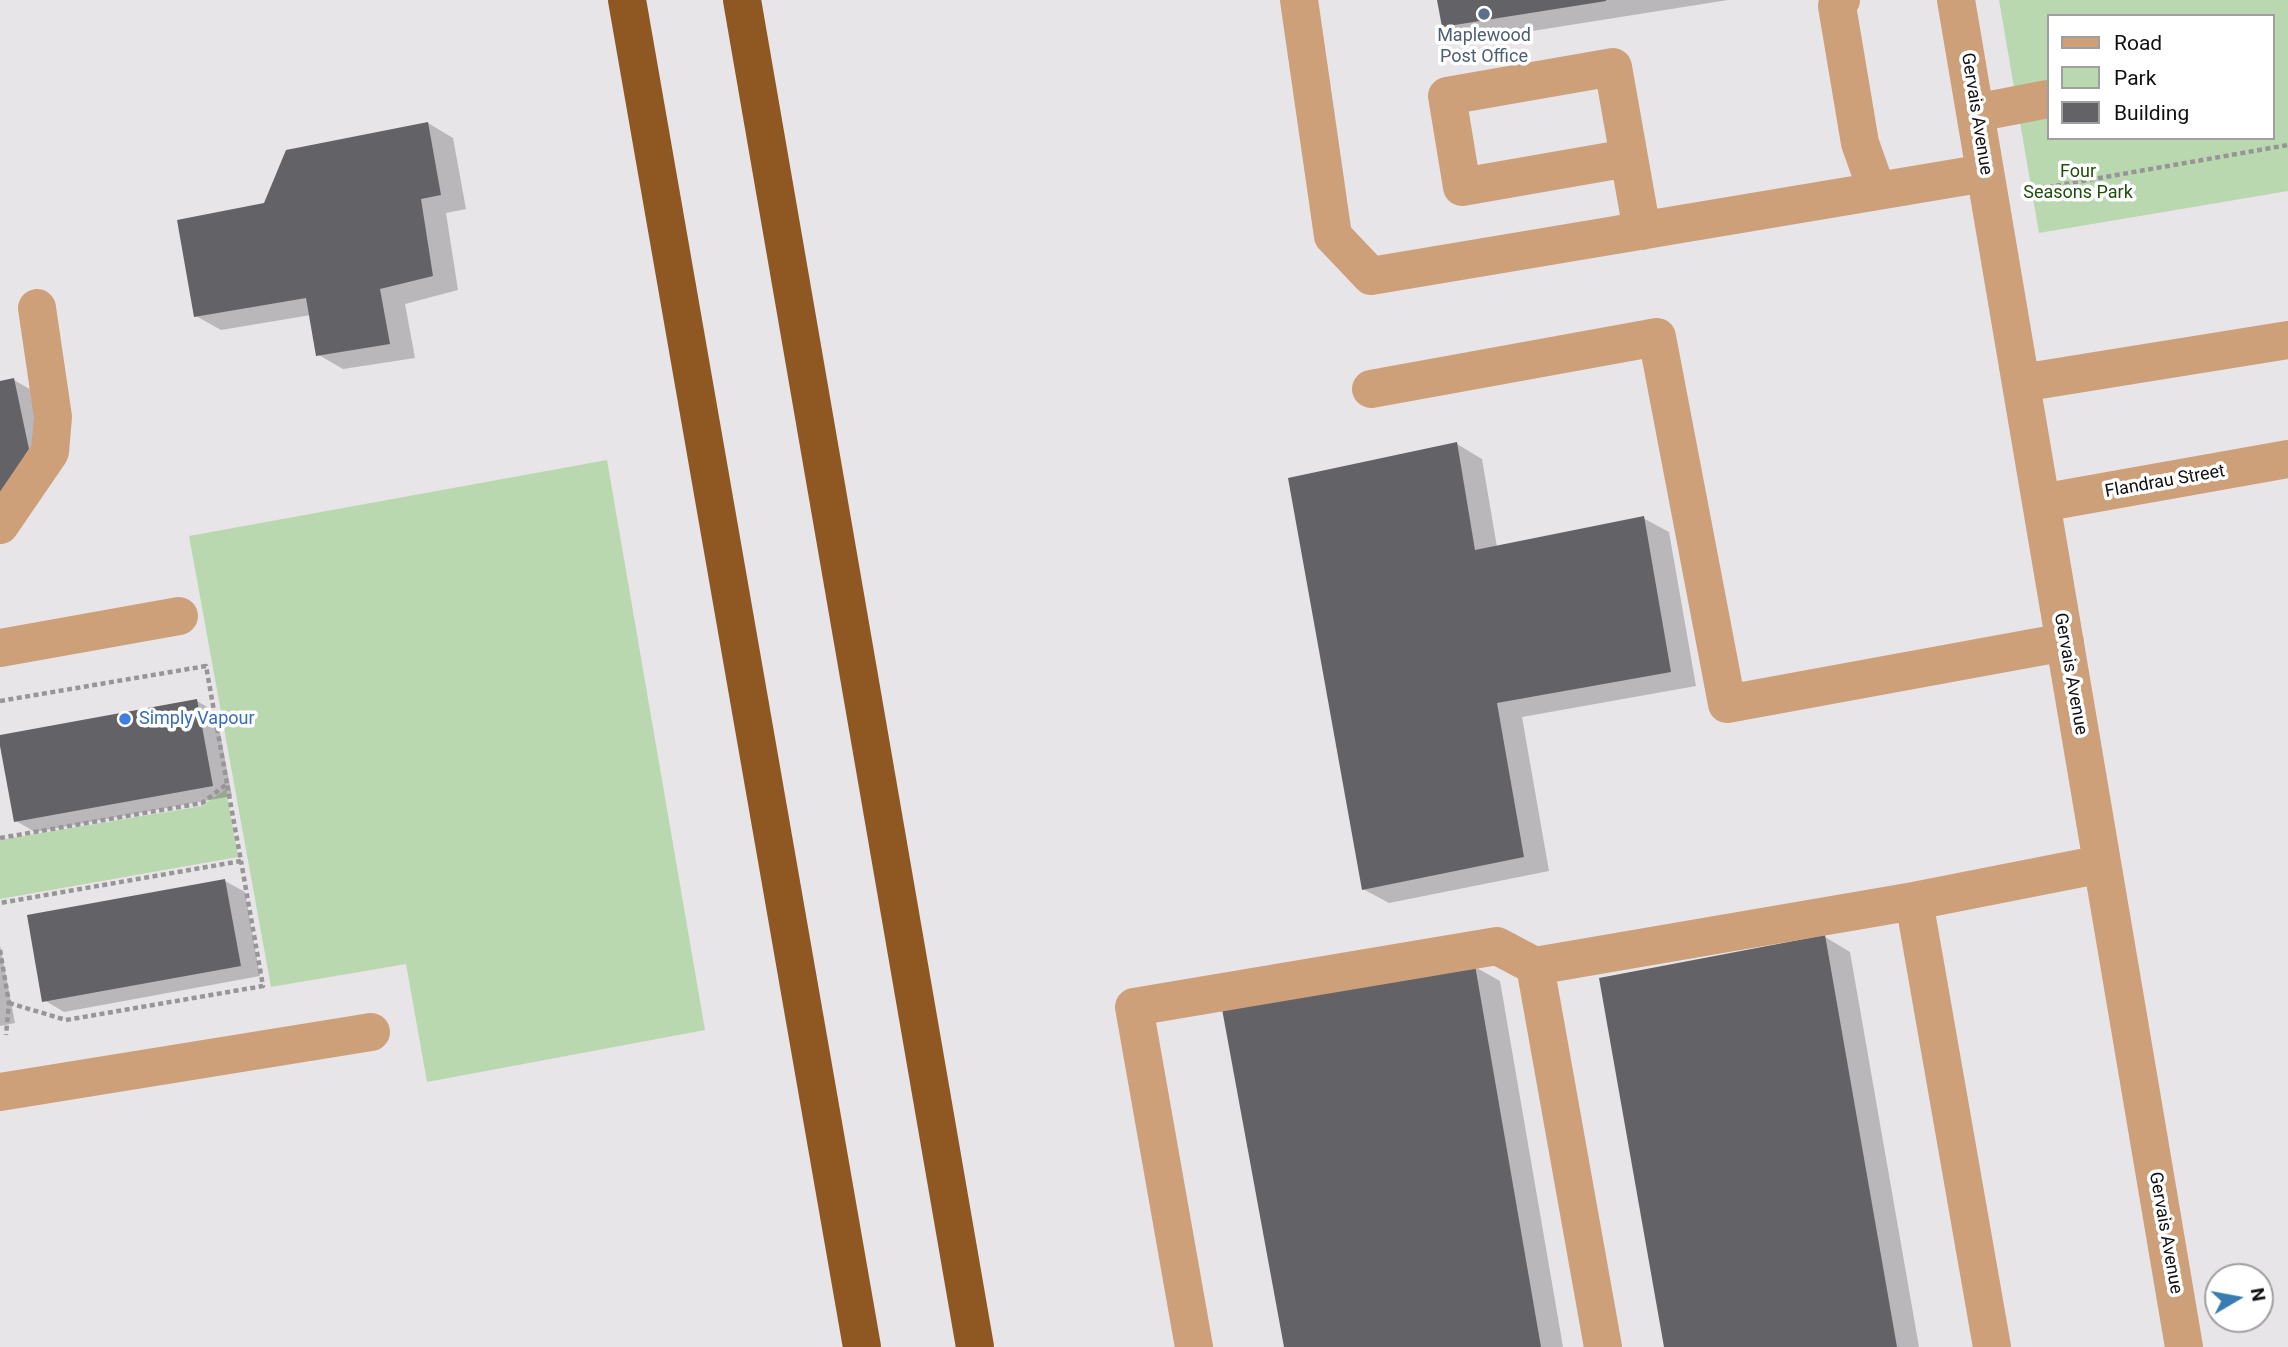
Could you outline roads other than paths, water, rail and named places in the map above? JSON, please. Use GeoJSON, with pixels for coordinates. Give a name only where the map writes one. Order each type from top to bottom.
{"type":"FeatureCollection","features":[{"type":"Feature","properties":{"kind":"highway"},"geometry":{"type":"LineString","coordinates":[[627,0],[862,1347]]}},
{"type":"Feature","properties":{"kind":"highway"},"geometry":{"type":"LineString","coordinates":[[742,0],[975,1347]]}},
{"type":"Feature","properties":{"kind":"street"},"geometry":{"type":"LineString","coordinates":[[1299,0],[1333,236],[1371,276],[1985,173]]}},
{"type":"Feature","properties":{"kind":"street"},"geometry":{"type":"LineString","coordinates":[[1841,0],[1837,6],[1860,143],[1877,191]]}},
{"type":"Feature","properties":{"kind":"street","name":"Gervais Avenue"},"geometry":{"type":"LineString","coordinates":[[1956,0],[2184,1347]]}},
{"type":"Feature","properties":{"kind":"street"},"geometry":{"type":"LineString","coordinates":[[1628,158],[1462,187],[1447,96],[1614,67],[1642,231]]}},
{"type":"Feature","properties":{"kind":"street"},"geometry":{"type":"LineString","coordinates":[[1975,113],[2046,99]]}},
{"type":"Feature","properties":{"kind":"street"},"geometry":{"type":"LineString","coordinates":[[0,525],[50,452],[52,416],[37,308]]}},
{"type":"Feature","properties":{"kind":"street"},"geometry":{"type":"LineString","coordinates":[[1371,389],[1657,337],[1727,704],[2065,642]]}},
{"type":"Feature","properties":{"kind":"street"},"geometry":{"type":"LineString","coordinates":[[2021,383],[2288,340]]}},
{"type":"Feature","properties":{"kind":"street","name":"Flandrau Street"},"geometry":{"type":"LineString","coordinates":[[2041,503],[2288,459]]}},
{"type":"Feature","properties":{"kind":"street"},"geometry":{"type":"LineString","coordinates":[[0,648],[179,616]]}},
{"type":"Feature","properties":{"kind":"street"},"geometry":{"type":"LineString","coordinates":[[1194,1347],[1134,1007],[1497,946],[1535,966],[1914,901],[2102,864]]}},
{"type":"Feature","properties":{"kind":"street"},"geometry":{"type":"LineString","coordinates":[[1914,901],[1992,1347]]}},
{"type":"Feature","properties":{"kind":"street"},"geometry":{"type":"LineString","coordinates":[[1535,966],[1603,1347]]}},
{"type":"Feature","properties":{"kind":"street"},"geometry":{"type":"LineString","coordinates":[[0,1091],[371,1032]]}},
{"type":"Feature","properties":{"kind":"place","name":"Maplewood Post Office"},"geometry":{"type":"Point","coordinates":[1484,14]}},
{"type":"Feature","properties":{"kind":"place","name":"Simply Vapour"},"geometry":{"type":"Point","coordinates":[125,719]}},
{"type":"Feature","properties":{"kind":"park label","name":"Four Seasons Park"},"geometry":{"type":"Point","coordinates":[2078,182]}}]}
